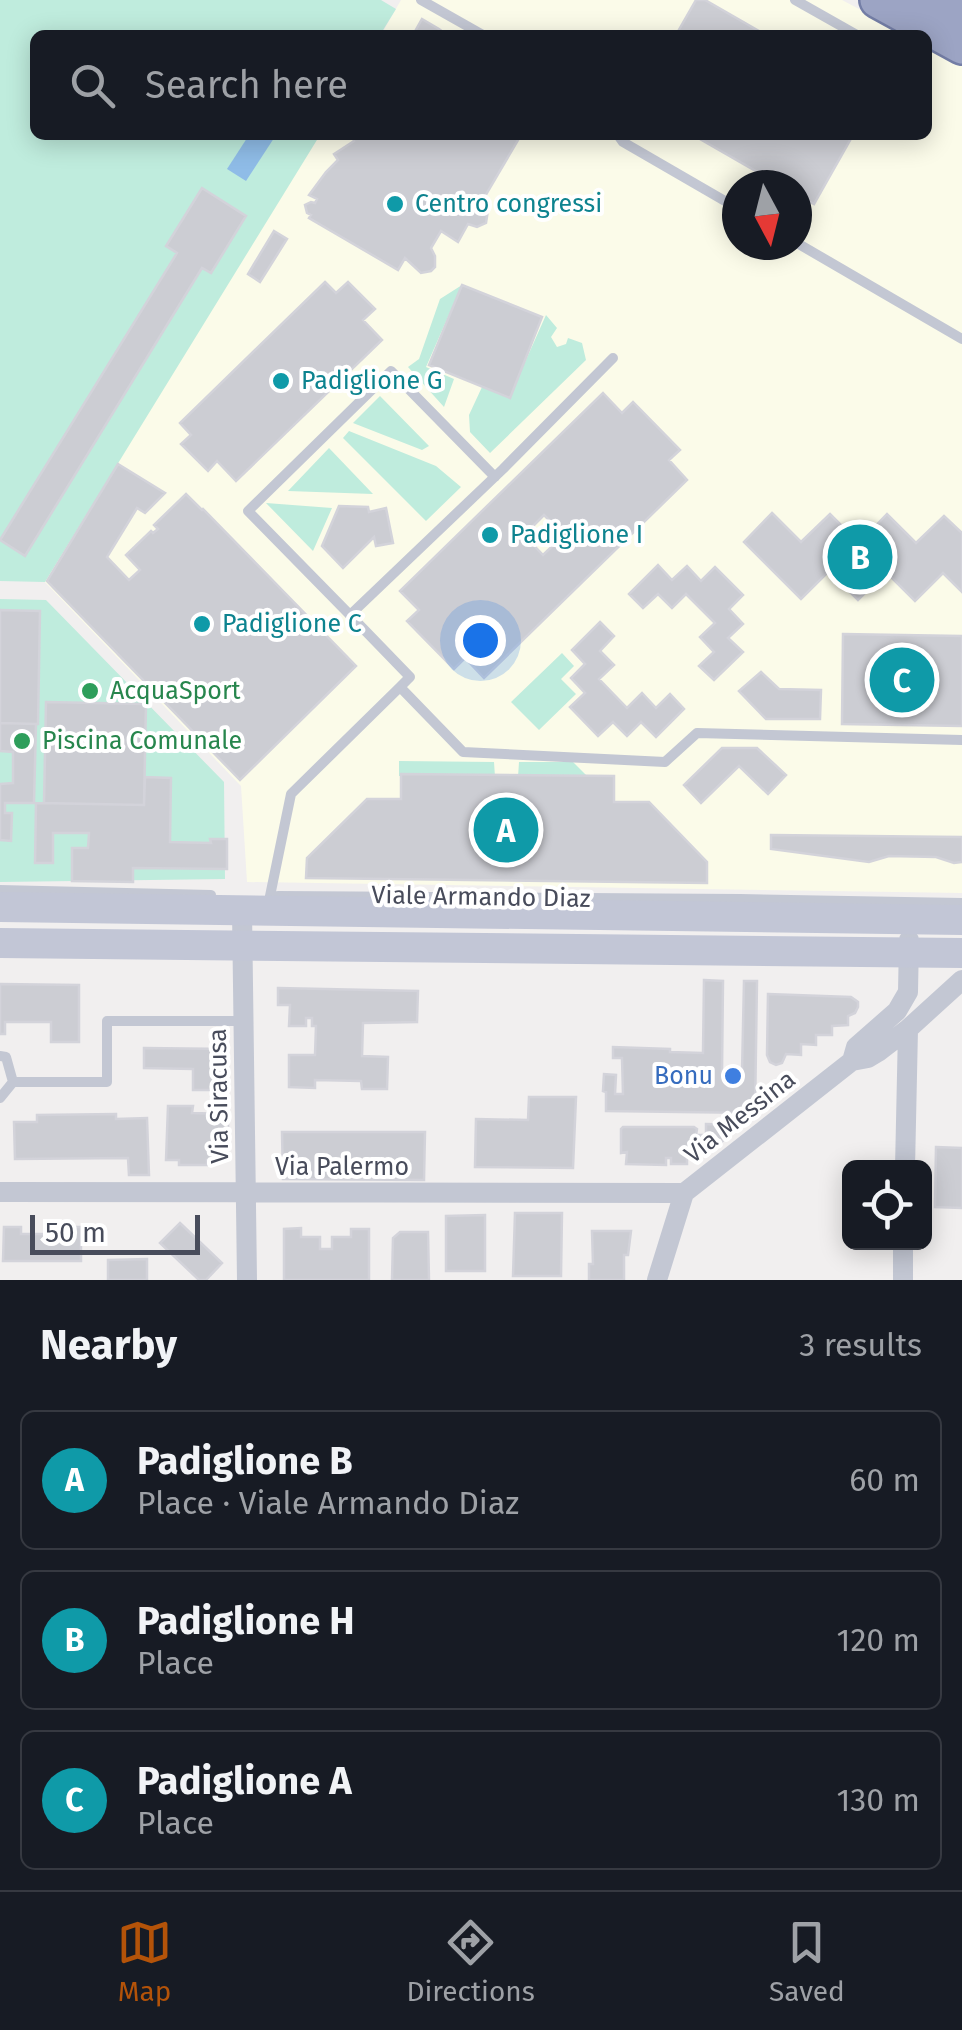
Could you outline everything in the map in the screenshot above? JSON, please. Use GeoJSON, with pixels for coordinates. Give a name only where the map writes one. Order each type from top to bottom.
{"type":"FeatureCollection","features":[{"type":"Feature","properties":{"kind":"highway"},"geometry":{"type":"LineString","coordinates":[[878,0],[962,46]]}},
{"type":"Feature","properties":{"kind":"highway"},"geometry":{"type":"LineString","coordinates":[[916,0],[962,11]]}},
{"type":"Feature","properties":{"kind":"main road","name":"Viale Armando Diaz"},"geometry":{"type":"LineString","coordinates":[[0,907],[240,900],[962,920]]}},
{"type":"Feature","properties":{"kind":"main road","name":"Viale Armando Diaz"},"geometry":{"type":"LineString","coordinates":[[0,943],[962,953]]}},
{"type":"Feature","properties":{"kind":"street","name":"Via Siracusa"},"geometry":{"type":"LineString","coordinates":[[240,900],[246,1280]]}},
{"type":"Feature","properties":{"kind":"street","name":"Via Messina"},"geometry":{"type":"LineString","coordinates":[[852,1061],[856,1047],[897,1011],[908,992],[909,919]]}},
{"type":"Feature","properties":{"kind":"street","name":"Via Messina"},"geometry":{"type":"LineString","coordinates":[[657,1280],[684,1193],[852,1061],[868,1058],[908,1029],[962,980]]}},
{"type":"Feature","properties":{"kind":"street"},"geometry":{"type":"LineString","coordinates":[[905,1160],[908,1029]]}},
{"type":"Feature","properties":{"kind":"street","name":"Via Palermo"},"geometry":{"type":"LineString","coordinates":[[0,1192],[684,1193]]}},
{"type":"Feature","properties":{"kind":"street"},"geometry":{"type":"LineString","coordinates":[[903,1280],[904,1250]]}},
{"type":"Feature","properties":{"kind":"lane"},"geometry":{"type":"LineString","coordinates":[[796,0],[848,30]]}},
{"type":"Feature","properties":{"kind":"lane"},"geometry":{"type":"LineString","coordinates":[[425,1],[474,30]]}},
{"type":"Feature","properties":{"kind":"lane"},"geometry":{"type":"LineString","coordinates":[[622,140],[722,199]]}},
{"type":"Feature","properties":{"kind":"lane"},"geometry":{"type":"LineString","coordinates":[[812,252],[962,340]]}},
{"type":"Feature","properties":{"kind":"lane"},"geometry":{"type":"LineString","coordinates":[[350,615],[614,358]]}},
{"type":"Feature","properties":{"kind":"lane"},"geometry":{"type":"LineString","coordinates":[[270,896],[291,794],[410,677],[248,510],[391,372],[495,477]]}},
{"type":"Feature","properties":{"kind":"lane"},"geometry":{"type":"LineString","coordinates":[[400,687],[463,752],[665,762],[697,733],[962,740]]}},
{"type":"Feature","properties":{"kind":"lane","name":"Viale Armando Diaz"},"geometry":{"type":"LineString","coordinates":[[0,890],[240,900],[270,896],[962,903]]}},
{"type":"Feature","properties":{"kind":"lane"},"geometry":{"type":"LineString","coordinates":[[13,1082],[107,1082],[107,1021],[244,1020]]}},
{"type":"Feature","properties":{"kind":"lane"},"geometry":{"type":"LineString","coordinates":[[0,1056],[6,1056],[13,1082]]}},
{"type":"Feature","properties":{"kind":"lane"},"geometry":{"type":"LineString","coordinates":[[0,1098],[13,1082]]}},
{"type":"Feature","properties":{"kind":"shaded area"},"geometry":{"type":"Polygon","coordinates":[[[401,0],[842,0],[899,30],[384,30],[401,0]]]}},
{"type":"Feature","properties":{"kind":"shaded area"},"geometry":{"type":"Polygon","coordinates":[[[932,48],[962,64],[962,893],[247,882],[241,786],[40,577],[315,140],[932,140],[932,48]]]}},
{"type":"Feature","properties":{"kind":"green space"},"geometry":{"type":"Polygon","coordinates":[[[0,0],[381,0],[396,9],[383,30],[30,30],[30,140],[317,140],[45,582],[0,581],[0,0]]]}},
{"type":"Feature","properties":{"kind":"green space"},"geometry":{"type":"Polygon","coordinates":[[[462,285],[426,367],[454,379],[444,407],[408,367],[419,359],[440,299],[462,285]]]}},
{"type":"Feature","properties":{"kind":"green space"},"geometry":{"type":"Polygon","coordinates":[[[546,315],[557,328],[551,337],[557,347],[566,344],[568,338],[582,343],[586,360],[490,453],[470,432],[469,415],[482,387],[509,398],[546,315]]]}},
{"type":"Feature","properties":{"kind":"green space"},"geometry":{"type":"Polygon","coordinates":[[[380,396],[429,446],[422,450],[353,423],[380,396]]]}},
{"type":"Feature","properties":{"kind":"green space"},"geometry":{"type":"Polygon","coordinates":[[[349,431],[436,466],[461,487],[426,521],[343,438],[349,431]]]}},
{"type":"Feature","properties":{"kind":"green space"},"geometry":{"type":"Polygon","coordinates":[[[329,448],[373,494],[288,491],[329,448]]]}},
{"type":"Feature","properties":{"kind":"green space"},"geometry":{"type":"Polygon","coordinates":[[[266,503],[332,508],[313,551],[266,503]]]}},
{"type":"Feature","properties":{"kind":"green space","name":"AcquaSport"},"geometry":{"type":"Polygon","coordinates":[[[0,599],[46,600],[224,782],[225,879],[0,882],[0,599]]]}},
{"type":"Feature","properties":{"kind":"green space"},"geometry":{"type":"Polygon","coordinates":[[[562,653],[574,666],[561,679],[576,694],[539,730],[511,702],[562,653]]]}},
{"type":"Feature","properties":{"kind":"green space"},"geometry":{"type":"Polygon","coordinates":[[[399,761],[494,762],[495,777],[399,776],[399,761]]]}},
{"type":"Feature","properties":{"kind":"green space"},"geometry":{"type":"Polygon","coordinates":[[[519,762],[573,762],[589,778],[518,777],[519,762]]]}},
{"type":"Feature","properties":{"kind":"water"},"geometry":{"type":"Polygon","coordinates":[[[246,140],[273,140],[246,181],[227,169],[246,140]]]}},
{"type":"Feature","properties":{"kind":"building"},"geometry":{"type":"Polygon","coordinates":[[[696,0],[705,0],[757,30],[679,30],[696,0]]]}},
{"type":"Feature","properties":{"kind":"building"},"geometry":{"type":"Polygon","coordinates":[[[422,19],[440,30],[416,30],[422,19]]]}},
{"type":"Feature","properties":{"kind":"building","name":"Centro congressi"},"geometry":{"type":"Polygon","coordinates":[[[518,140],[481,203],[488,210],[486,223],[477,227],[468,224],[458,242],[441,231],[431,248],[435,267],[421,273],[405,258],[398,270],[309,218],[305,205],[317,199],[309,195],[338,160],[334,154],[354,141],[518,140]]]}},
{"type":"Feature","properties":{"kind":"building"},"geometry":{"type":"Polygon","coordinates":[[[702,140],[850,140],[814,204],[812,170],[754,170],[702,140]]]}},
{"type":"Feature","properties":{"kind":"building"},"geometry":{"type":"Polygon","coordinates":[[[202,188],[246,216],[211,273],[202,268],[25,556],[0,540],[177,253],[166,246],[202,188]]]}},
{"type":"Feature","properties":{"kind":"building"},"geometry":{"type":"Polygon","coordinates":[[[274,231],[287,239],[260,282],[248,274],[274,231]]]}},
{"type":"Feature","properties":{"kind":"building","name":"Padiglione G"},"geometry":{"type":"Polygon","coordinates":[[[325,282],[336,293],[348,282],[375,309],[363,320],[382,340],[236,481],[217,461],[208,471],[181,444],[191,435],[180,423],[325,282]]]}},
{"type":"Feature","properties":{"kind":"building"},"geometry":{"type":"Polygon","coordinates":[[[462,285],[542,317],[510,398],[429,365],[462,285]]]}},
{"type":"Feature","properties":{"kind":"building","name":"Padiglione I"},"geometry":{"type":"Polygon","coordinates":[[[603,393],[622,413],[633,402],[680,450],[669,460],[687,480],[484,678],[465,658],[454,669],[407,621],[419,610],[400,591],[603,393]],[[544,515],[524,535],[543,555],[564,535],[544,515]]]}},
{"type":"Feature","properties":{"kind":"building","name":"Padiglione C"},"geometry":{"type":"Polygon","coordinates":[[[118,464],[165,493],[145,513],[137,508],[107,557],[129,580],[140,570],[126,555],[158,529],[154,525],[186,494],[356,666],[240,780],[47,581],[118,464]]]}},
{"type":"Feature","properties":{"kind":"building"},"geometry":{"type":"Polygon","coordinates":[[[339,506],[368,507],[369,512],[386,508],[393,543],[376,546],[374,537],[343,568],[322,546],[339,506]]]}},
{"type":"Feature","properties":{"kind":"building"},"geometry":{"type":"Polygon","coordinates":[[[772,513],[801,542],[830,514],[859,543],[887,514],[916,543],[944,516],[962,533],[962,592],[943,573],[915,601],[886,572],[858,600],[829,571],[801,599],[744,542],[772,513]]]}},
{"type":"Feature","properties":{"kind":"building"},"geometry":{"type":"Polygon","coordinates":[[[658,565],[672,580],[687,566],[701,581],[715,567],[743,595],[729,609],[743,624],[728,638],[743,652],[714,680],[699,666],[714,652],[700,637],[715,623],[686,594],[672,608],[658,594],[643,608],[629,594],[658,565]]]}},
{"type":"Feature","properties":{"kind":"building"},"geometry":{"type":"Polygon","coordinates":[[[0,610],[40,611],[38,724],[0,723],[0,610]]]}},
{"type":"Feature","properties":{"kind":"building"},"geometry":{"type":"Polygon","coordinates":[[[600,622],[614,636],[600,651],[614,665],[599,679],[627,708],[642,693],[656,708],[670,694],[684,709],[656,737],[641,722],[627,736],[613,722],[598,736],[570,707],[585,693],[571,678],[585,664],[572,650],[600,622]]]}},
{"type":"Feature","properties":{"kind":"building"},"geometry":{"type":"Polygon","coordinates":[[[843,634],[962,636],[962,726],[842,724],[843,634]]]}},
{"type":"Feature","properties":{"kind":"building"},"geometry":{"type":"Polygon","coordinates":[[[761,672],[779,689],[821,690],[820,719],[766,719],[739,691],[761,672]]]}},
{"type":"Feature","properties":{"kind":"building"},"geometry":{"type":"Polygon","coordinates":[[[46,702],[146,704],[144,805],[44,803],[46,702]]]}},
{"type":"Feature","properties":{"kind":"building"},"geometry":{"type":"Polygon","coordinates":[[[0,723],[36,724],[34,803],[5,803],[5,813],[12,813],[11,841],[0,840],[0,784],[13,783],[13,752],[0,751],[0,723]]]}},
{"type":"Feature","properties":{"kind":"building"},"geometry":{"type":"Polygon","coordinates":[[[722,748],[757,748],[786,775],[768,794],[739,766],[701,803],[684,785],[722,748]]]}},
{"type":"Feature","properties":{"kind":"building"},"geometry":{"type":"Polygon","coordinates":[[[401,774],[614,776],[614,802],[649,802],[707,862],[707,883],[306,878],[307,858],[367,799],[401,799],[401,774]]]}},
{"type":"Feature","properties":{"kind":"building"},"geometry":{"type":"Polygon","coordinates":[[[145,777],[171,778],[170,842],[211,843],[210,839],[227,839],[227,869],[133,868],[133,882],[72,881],[72,848],[88,848],[89,833],[53,833],[53,863],[35,863],[36,803],[144,805],[145,777]]]}},
{"type":"Feature","properties":{"kind":"building"},"geometry":{"type":"Polygon","coordinates":[[[771,835],[962,837],[962,862],[889,856],[869,862],[771,849],[771,835]]]}},
{"type":"Feature","properties":{"kind":"building"},"geometry":{"type":"Polygon","coordinates":[[[704,980],[723,981],[722,1072],[742,1073],[744,981],[757,981],[755,1113],[606,1111],[604,1074],[616,1075],[615,1094],[623,1094],[622,1058],[613,1058],[613,1047],[703,1053],[704,980]]]}},
{"type":"Feature","properties":{"kind":"building"},"geometry":{"type":"Polygon","coordinates":[[[0,984],[79,985],[79,1042],[51,1042],[51,1022],[5,1022],[5,1034],[0,1034],[0,984]]]}},
{"type":"Feature","properties":{"kind":"building"},"geometry":{"type":"Polygon","coordinates":[[[278,988],[418,991],[417,1022],[363,1023],[362,1056],[388,1057],[387,1089],[362,1089],[361,1081],[315,1080],[315,1088],[289,1087],[289,1055],[315,1055],[316,1026],[312,1026],[312,1018],[306,1018],[306,1026],[289,1026],[290,1005],[278,1005],[278,988]]]}},
{"type":"Feature","properties":{"kind":"building"},"geometry":{"type":"Polygon","coordinates":[[[768,994],[851,997],[858,1007],[848,1016],[848,1025],[832,1026],[832,1035],[816,1035],[816,1045],[801,1044],[801,1055],[786,1054],[782,1063],[776,1065],[767,1055],[768,994]]]}},
{"type":"Feature","properties":{"kind":"building"},"geometry":{"type":"Polygon","coordinates":[[[144,1048],[228,1049],[228,1084],[217,1083],[216,1090],[193,1090],[193,1069],[144,1068],[144,1048]]]}},
{"type":"Feature","properties":{"kind":"building"},"geometry":{"type":"Polygon","coordinates":[[[529,1097],[576,1097],[573,1168],[475,1167],[476,1119],[528,1120],[529,1097]]]}},
{"type":"Feature","properties":{"kind":"building"},"geometry":{"type":"Polygon","coordinates":[[[168,1106],[193,1106],[192,1113],[228,1114],[228,1132],[220,1132],[220,1161],[179,1165],[179,1160],[166,1160],[168,1106]]]}},
{"type":"Feature","properties":{"kind":"building"},"geometry":{"type":"Polygon","coordinates":[[[116,1114],[116,1119],[147,1118],[149,1175],[129,1175],[128,1158],[15,1159],[14,1122],[37,1122],[37,1115],[116,1114]]]}},
{"type":"Feature","properties":{"kind":"building"},"geometry":{"type":"Polygon","coordinates":[[[706,1124],[741,1125],[709,1153],[709,1141],[704,1150],[696,1150],[696,1157],[687,1157],[687,1164],[671,1164],[671,1158],[666,1158],[666,1165],[626,1164],[627,1152],[621,1153],[623,1127],[694,1127],[696,1135],[706,1138],[706,1124]]]}},
{"type":"Feature","properties":{"kind":"building"},"geometry":{"type":"Polygon","coordinates":[[[282,1132],[425,1132],[424,1180],[283,1179],[282,1132]]]}},
{"type":"Feature","properties":{"kind":"building"},"geometry":{"type":"Polygon","coordinates":[[[936,1147],[962,1148],[962,1208],[935,1207],[936,1147]]]}},
{"type":"Feature","properties":{"kind":"building"},"geometry":{"type":"Polygon","coordinates":[[[515,1213],[562,1213],[561,1276],[513,1276],[515,1213]]]}},
{"type":"Feature","properties":{"kind":"building"},"geometry":{"type":"Polygon","coordinates":[[[485,1215],[485,1271],[446,1271],[446,1216],[485,1215]]]}},
{"type":"Feature","properties":{"kind":"building"},"geometry":{"type":"Polygon","coordinates":[[[180,1223],[222,1263],[206,1280],[199,1280],[160,1243],[180,1223]]]}},
{"type":"Feature","properties":{"kind":"building"},"geometry":{"type":"Polygon","coordinates":[[[4,1227],[21,1227],[21,1234],[63,1234],[63,1227],[81,1227],[81,1261],[3,1261],[4,1227]]]}},
{"type":"Feature","properties":{"kind":"building"},"geometry":{"type":"Polygon","coordinates":[[[301,1228],[301,1237],[320,1237],[320,1249],[332,1249],[332,1237],[351,1237],[351,1229],[369,1229],[369,1280],[284,1280],[284,1229],[301,1228]]]}},
{"type":"Feature","properties":{"kind":"building"},"geometry":{"type":"Polygon","coordinates":[[[592,1231],[631,1231],[628,1255],[624,1255],[624,1280],[589,1280],[589,1264],[593,1264],[592,1231]]]}},
{"type":"Feature","properties":{"kind":"building"},"geometry":{"type":"Polygon","coordinates":[[[400,1232],[428,1232],[429,1280],[392,1280],[393,1238],[400,1232]]]}},
{"type":"Feature","properties":{"kind":"building"},"geometry":{"type":"Polygon","coordinates":[[[147,1259],[147,1280],[108,1280],[108,1260],[147,1259]]]}},
{"type":"Feature","properties":{"kind":"place","name":"Centro congressi"},"geometry":{"type":"Point","coordinates":[395,204]}},
{"type":"Feature","properties":{"kind":"place","name":"Padiglione G"},"geometry":{"type":"Point","coordinates":[281,381]}},
{"type":"Feature","properties":{"kind":"place","name":"Padiglione I"},"geometry":{"type":"Point","coordinates":[490,535]}},
{"type":"Feature","properties":{"kind":"place","name":"Padiglione H"},"geometry":{"type":"Point","coordinates":[860,557]}},
{"type":"Feature","properties":{"kind":"place","name":"Padiglione C"},"geometry":{"type":"Point","coordinates":[202,624]}},
{"type":"Feature","properties":{"kind":"place","name":"Padiglione A"},"geometry":{"type":"Point","coordinates":[902,680]}},
{"type":"Feature","properties":{"kind":"place","name":"AcquaSport"},"geometry":{"type":"Point","coordinates":[90,691]}},
{"type":"Feature","properties":{"kind":"place","name":"Piscina Comunale"},"geometry":{"type":"Point","coordinates":[22,741]}},
{"type":"Feature","properties":{"kind":"place","name":"Padiglione B"},"geometry":{"type":"Point","coordinates":[506,830]}},
{"type":"Feature","properties":{"kind":"place","name":"Bonu"},"geometry":{"type":"Point","coordinates":[733,1076]}}]}
